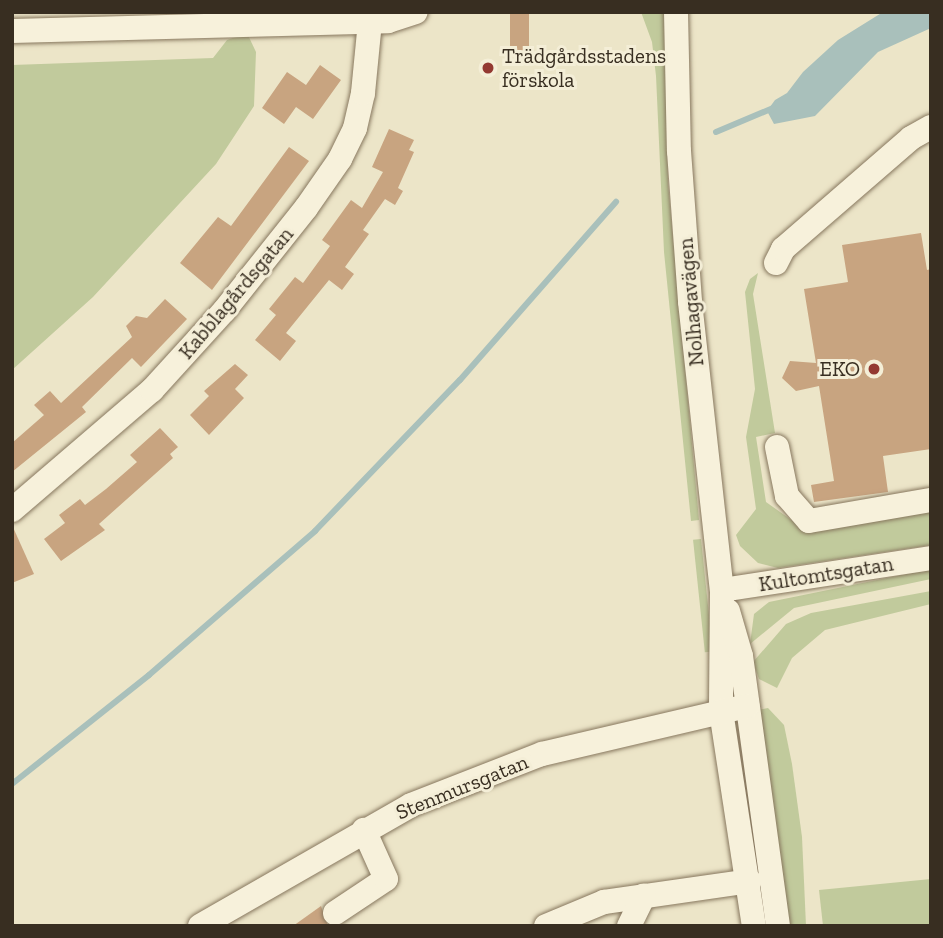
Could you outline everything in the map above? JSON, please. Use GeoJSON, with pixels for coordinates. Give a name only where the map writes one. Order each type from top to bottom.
{"type":"FeatureCollection","features":[{"type":"Feature","properties":{"kind":"street"},"geometry":{"type":"LineString","coordinates":[[12,31],[371,16],[388,21],[416,12]]}},
{"type":"Feature","properties":{"kind":"street","name":"Nolhagavägen"},"geometry":{"type":"LineString","coordinates":[[676,12],[679,151],[690,302],[722,590],[721,711],[754,926]]}},
{"type":"Feature","properties":{"kind":"street","name":"Kabblagårdsgatan"},"geometry":{"type":"LineString","coordinates":[[12,510],[152,390],[224,311],[306,208],[340,159],[355,128],[363,93],[371,16]]}},
{"type":"Feature","properties":{"kind":"street"},"geometry":{"type":"LineString","coordinates":[[776,263],[783,249],[911,138],[931,127]]}},
{"type":"Feature","properties":{"kind":"street"},"geometry":{"type":"LineString","coordinates":[[777,447],[787,496],[809,521],[931,500]]}},
{"type":"Feature","properties":{"kind":"street","name":"Kultomtsgatan"},"geometry":{"type":"LineString","coordinates":[[722,590],[931,558]]}},
{"type":"Feature","properties":{"kind":"street","name":"Nolhagavägen"},"geometry":{"type":"LineString","coordinates":[[722,590],[741,656],[778,926]]}},
{"type":"Feature","properties":{"kind":"street","name":"Stenmursgatan"},"geometry":{"type":"LineString","coordinates":[[200,926],[411,805],[542,754],[747,706]]}},
{"type":"Feature","properties":{"kind":"street"},"geometry":{"type":"LineString","coordinates":[[335,913],[386,879],[365,830]]}},
{"type":"Feature","properties":{"kind":"street"},"geometry":{"type":"LineString","coordinates":[[546,926],[604,902],[749,881]]}},
{"type":"Feature","properties":{"kind":"street"},"geometry":{"type":"LineString","coordinates":[[629,926],[644,895]]}},
{"type":"Feature","properties":{"kind":"green space"},"geometry":{"type":"Polygon","coordinates":[[[641,12],[665,12],[668,183],[699,520],[691,521],[664,252],[656,76],[652,42],[641,12]]]}},
{"type":"Feature","properties":{"kind":"green space"},"geometry":{"type":"Polygon","coordinates":[[[247,33],[256,52],[254,106],[216,164],[93,297],[12,370],[12,65],[213,58],[227,40],[247,33]]]}},
{"type":"Feature","properties":{"kind":"green space"},"geometry":{"type":"Polygon","coordinates":[[[758,273],[753,294],[775,433],[756,437],[766,502],[804,529],[931,511],[931,545],[778,568],[758,563],[740,546],[736,535],[756,509],[746,437],[755,389],[745,292],[750,279],[758,273]]]}},
{"type":"Feature","properties":{"kind":"green space"},"geometry":{"type":"Polygon","coordinates":[[[701,539],[713,651],[705,652],[693,540],[701,539]]]}},
{"type":"Feature","properties":{"kind":"green space"},"geometry":{"type":"Polygon","coordinates":[[[931,569],[931,579],[794,608],[750,644],[754,614],[769,602],[931,569]]]}},
{"type":"Feature","properties":{"kind":"green space"},"geometry":{"type":"Polygon","coordinates":[[[931,591],[931,604],[825,630],[792,658],[777,688],[759,679],[753,662],[786,624],[811,613],[931,591]]]}},
{"type":"Feature","properties":{"kind":"green space"},"geometry":{"type":"Polygon","coordinates":[[[768,708],[784,725],[792,764],[802,837],[806,926],[787,926],[758,710],[768,708]]]}},
{"type":"Feature","properties":{"kind":"green space"},"geometry":{"type":"Polygon","coordinates":[[[931,879],[931,926],[823,926],[819,890],[931,879]]]}},
{"type":"Feature","properties":{"kind":"water"},"geometry":{"type":"Polygon","coordinates":[[[883,12],[931,12],[931,28],[878,52],[815,116],[774,124],[767,111],[775,100],[787,93],[803,72],[838,40],[883,12]]]}},
{"type":"Feature","properties":{"kind":"building"},"geometry":{"type":"Polygon","coordinates":[[[510,12],[529,12],[529,52],[510,52],[510,12]]]}},
{"type":"Feature","properties":{"kind":"building"},"geometry":{"type":"Polygon","coordinates":[[[320,65],[341,80],[313,119],[296,107],[284,124],[262,108],[287,72],[306,85],[320,65]]]}},
{"type":"Feature","properties":{"kind":"building"},"geometry":{"type":"Polygon","coordinates":[[[389,129],[414,140],[409,150],[414,152],[398,188],[403,191],[395,205],[385,199],[363,230],[369,234],[345,267],[354,274],[342,290],[329,280],[286,333],[296,341],[280,361],[255,340],[276,315],[269,309],[295,277],[303,283],[330,246],[322,240],[351,200],[362,208],[383,172],[372,167],[389,129]]]}},
{"type":"Feature","properties":{"kind":"building"},"geometry":{"type":"Polygon","coordinates":[[[289,147],[309,161],[212,290],[180,263],[218,217],[231,226],[289,147]]]}},
{"type":"Feature","properties":{"kind":"building","name":"EKO"},"geometry":{"type":"Polygon","coordinates":[[[921,233],[927,270],[931,269],[931,449],[883,456],[888,492],[814,502],[811,485],[834,481],[819,386],[796,391],[782,378],[790,361],[816,363],[804,289],[848,282],[842,245],[921,233]]]}},
{"type":"Feature","properties":{"kind":"building"},"geometry":{"type":"Polygon","coordinates":[[[165,299],[187,319],[141,367],[132,358],[82,407],[86,412],[12,472],[12,443],[44,415],[34,405],[50,391],[61,403],[132,337],[126,326],[136,316],[147,318],[165,299]]]}},
{"type":"Feature","properties":{"kind":"building"},"geometry":{"type":"Polygon","coordinates":[[[235,364],[248,375],[235,389],[244,398],[209,435],[190,415],[209,396],[204,391],[235,364]]]}},
{"type":"Feature","properties":{"kind":"building"},"geometry":{"type":"Polygon","coordinates":[[[160,428],[178,447],[170,454],[173,458],[99,524],[105,530],[61,561],[44,539],[65,523],[59,515],[80,499],[85,505],[106,489],[137,462],[130,455],[160,428]]]}},
{"type":"Feature","properties":{"kind":"building"},"geometry":{"type":"Polygon","coordinates":[[[12,525],[34,574],[12,583],[12,525]]]}},
{"type":"Feature","properties":{"kind":"building"},"geometry":{"type":"Polygon","coordinates":[[[321,906],[328,926],[293,926],[321,906]]]}},
{"type":"Feature","properties":{"kind":"waterway"},"geometry":{"type":"LineString","coordinates":[[716,132],[773,108]]}},
{"type":"Feature","properties":{"kind":"waterway"},"geometry":{"type":"LineString","coordinates":[[12,784],[149,675],[315,531],[460,380],[616,202]]}},
{"type":"Feature","properties":{"kind":"place","name":"Trädgårdsstadens förskola"},"geometry":{"type":"Point","coordinates":[488,68]}},
{"type":"Feature","properties":{"kind":"place","name":"EKO"},"geometry":{"type":"Point","coordinates":[874,369]}}]}
